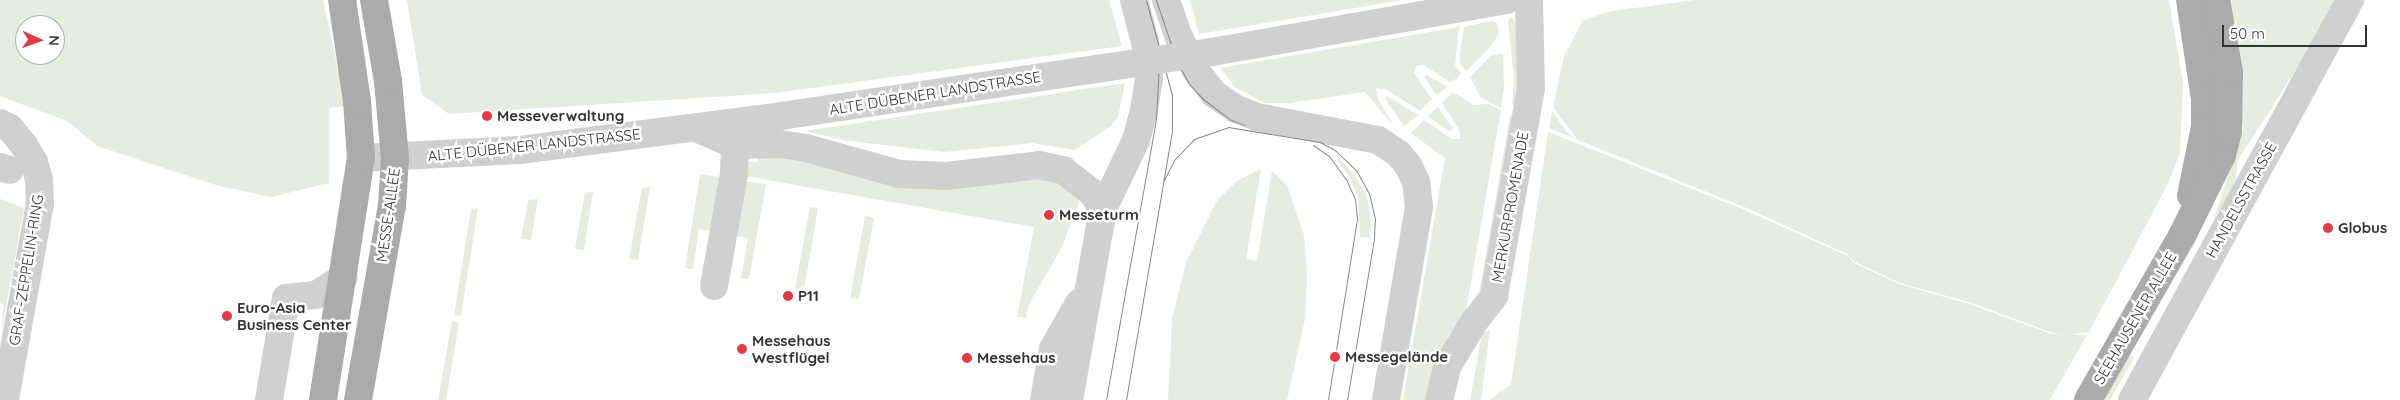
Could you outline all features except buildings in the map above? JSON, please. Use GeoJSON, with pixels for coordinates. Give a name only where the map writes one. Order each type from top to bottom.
{"type":"FeatureCollection","features":[{"type":"Feature","properties":{"kind":"main road"},"geometry":{"type":"LineString","coordinates":[[322,400],[344,277],[361,158],[357,101],[342,0]]}},
{"type":"Feature","properties":{"kind":"main road","name":"MESSE-ALLEE"},"geometry":{"type":"LineString","coordinates":[[358,400],[392,206],[395,158],[388,81],[374,0]]}},
{"type":"Feature","properties":{"kind":"main road","name":"SEEHAUSENER ALLEE"},"geometry":{"type":"LineString","coordinates":[[2182,236],[2205,127],[2204,74],[2190,0]]}},
{"type":"Feature","properties":{"kind":"main road","name":"SEEHAUSENER ALLEE"},"geometry":{"type":"LineString","coordinates":[[2088,400],[2182,236],[2222,155],[2228,131],[2229,72],[2216,0]]}},
{"type":"Feature","properties":{"kind":"street"},"geometry":{"type":"LineString","coordinates":[[1069,400],[1103,209],[1136,140],[1149,79],[1145,42],[1134,0]]}},
{"type":"Feature","properties":{"kind":"street"},"geometry":{"type":"LineString","coordinates":[[1166,0],[1179,37],[1197,72],[1214,94],[1236,109],[1257,117],[1378,140],[1399,154],[1409,167],[1416,182],[1419,207],[1386,400]]}},
{"type":"Feature","properties":{"kind":"street","name":"ALTE DÜBENER LANDSTRASSE"},"geometry":{"type":"LineString","coordinates":[[361,158],[395,158],[520,150],[695,127],[1266,44],[1506,0]]}},
{"type":"Feature","properties":{"kind":"street","name":"MERKURPROMENADE"},"geometry":{"type":"LineString","coordinates":[[1439,400],[1448,365],[1494,296],[1531,89],[1528,0]]}},
{"type":"Feature","properties":{"kind":"street","name":"HANDELSSTRASSE"},"geometry":{"type":"LineString","coordinates":[[2132,400],[2350,0]]}},
{"type":"Feature","properties":{"kind":"street","name":"GRAF-ZEPPELIN-RING"},"geometry":{"type":"LineString","coordinates":[[0,123],[10,128],[24,145],[34,162],[40,203],[5,400]]}},
{"type":"Feature","properties":{"kind":"street"},"geometry":{"type":"LineString","coordinates":[[695,127],[735,145],[779,144],[806,148],[900,174],[946,176],[1039,165],[1063,170],[1092,192],[1103,209]]}},
{"type":"Feature","properties":{"kind":"street"},"geometry":{"type":"LineString","coordinates":[[714,286],[734,174],[735,145]]}},
{"type":"Feature","properties":{"kind":"street"},"geometry":{"type":"LineString","coordinates":[[269,400],[286,298],[316,295],[344,277]]}},
{"type":"Feature","properties":{"kind":"street"},"geometry":{"type":"LineString","coordinates":[[1044,400],[1053,349],[1089,286]]}},
{"type":"Feature","properties":{"kind":"shaded area"},"geometry":{"type":"Polygon","coordinates":[[[0,0],[323,0],[346,106],[329,108],[329,183],[271,197],[219,186],[97,146],[67,121],[0,96],[0,0]]]}},
{"type":"Feature","properties":{"kind":"shaded area"},"geometry":{"type":"Polygon","coordinates":[[[407,0],[1109,0],[1122,46],[775,93],[449,114],[422,95],[407,0]]]}},
{"type":"Feature","properties":{"kind":"shaded area"},"geometry":{"type":"Polygon","coordinates":[[[1190,0],[1403,0],[1199,34],[1190,0]]]}},
{"type":"Feature","properties":{"kind":"shaded area"},"geometry":{"type":"Polygon","coordinates":[[[1695,0],[2169,0],[2183,84],[2180,152],[2169,182],[2089,332],[2068,335],[2053,333],[1969,302],[1900,283],[1855,262],[1847,254],[1749,209],[1578,140],[1553,107],[1564,56],[1583,20],[1612,11],[1695,0]]]}},
{"type":"Feature","properties":{"kind":"shaded area"},"geometry":{"type":"Polygon","coordinates":[[[2226,0],[2341,0],[2238,160],[2235,184],[2214,219],[2243,130],[2226,0]]]}},
{"type":"Feature","properties":{"kind":"shaded area"},"geometry":{"type":"Polygon","coordinates":[[[1510,17],[1515,21],[1519,36],[1522,104],[1512,105],[1514,78],[1508,22],[1510,17]]]}},
{"type":"Feature","properties":{"kind":"shaded area"},"geometry":{"type":"Polygon","coordinates":[[[1491,21],[1497,23],[1499,34],[1488,50],[1466,71],[1459,62],[1464,27],[1491,21]]]}},
{"type":"Feature","properties":{"kind":"shaded area"},"geometry":{"type":"Polygon","coordinates":[[[1459,27],[1455,65],[1461,74],[1451,83],[1424,65],[1416,66],[1414,73],[1432,99],[1420,111],[1386,89],[1376,88],[1377,97],[1393,125],[1365,92],[1289,103],[1265,103],[1235,87],[1220,68],[1459,27]]]}},
{"type":"Feature","properties":{"kind":"shaded area"},"geometry":{"type":"Polygon","coordinates":[[[1503,54],[1504,88],[1501,108],[1481,98],[1470,77],[1491,55],[1503,54]]]}},
{"type":"Feature","properties":{"kind":"shaded area"},"geometry":{"type":"Polygon","coordinates":[[[1427,75],[1447,87],[1437,95],[1424,77],[1427,75]]]}},
{"type":"Feature","properties":{"kind":"shaded area"},"geometry":{"type":"Polygon","coordinates":[[[1125,83],[1118,117],[1111,126],[1074,150],[1032,143],[945,152],[849,141],[804,131],[1125,83]]]}},
{"type":"Feature","properties":{"kind":"shaded area"},"geometry":{"type":"Polygon","coordinates":[[[1453,92],[1473,105],[1488,104],[1501,110],[1464,322],[1449,335],[1445,344],[1430,400],[1403,400],[1445,158],[1411,133],[1424,120],[1451,139],[1460,139],[1460,131],[1442,103],[1453,92]]]}},
{"type":"Feature","properties":{"kind":"shaded area"},"geometry":{"type":"Polygon","coordinates":[[[1387,96],[1418,115],[1404,126],[1384,98],[1387,96]]]}},
{"type":"Feature","properties":{"kind":"shaded area"},"geometry":{"type":"Polygon","coordinates":[[[1438,107],[1453,129],[1450,132],[1428,116],[1438,107]]]}},
{"type":"Feature","properties":{"kind":"shaded area"},"geometry":{"type":"Polygon","coordinates":[[[1552,111],[1567,132],[1574,138],[1549,128],[1552,111]]]}},
{"type":"Feature","properties":{"kind":"shaded area"},"geometry":{"type":"Polygon","coordinates":[[[1510,115],[1520,120],[1490,294],[1476,312],[1510,115]]]}},
{"type":"Feature","properties":{"kind":"shaded area"},"geometry":{"type":"Polygon","coordinates":[[[1548,132],[1740,208],[1848,256],[1854,263],[1899,284],[1969,304],[2052,334],[2087,335],[2050,400],[1490,400],[1511,384],[1548,132]]]}},
{"type":"Feature","properties":{"kind":"shaded area"},"geometry":{"type":"Polygon","coordinates":[[[758,153],[1047,175],[1077,196],[1079,203],[1060,251],[1029,304],[1026,318],[1017,317],[1034,227],[745,176],[746,162],[758,162],[758,153]]]}},
{"type":"Feature","properties":{"kind":"shaded area"},"geometry":{"type":"Polygon","coordinates":[[[1339,158],[1353,173],[1366,194],[1371,218],[1370,238],[1360,237],[1358,197],[1349,176],[1337,160],[1339,158]]]}},
{"type":"Feature","properties":{"kind":"shaded area"},"geometry":{"type":"Polygon","coordinates":[[[1261,169],[1246,259],[1257,261],[1272,171],[1287,185],[1304,235],[1307,274],[1305,319],[1287,400],[1168,400],[1172,319],[1186,263],[1217,201],[1237,181],[1261,169]]]}},
{"type":"Feature","properties":{"kind":"shaded area"},"geometry":{"type":"Polygon","coordinates":[[[700,174],[719,177],[720,191],[714,231],[699,229],[693,269],[685,268],[700,174]]]}},
{"type":"Feature","properties":{"kind":"shaded area"},"geometry":{"type":"Polygon","coordinates":[[[744,181],[766,184],[749,279],[741,278],[748,238],[734,236],[744,181]]]}},
{"type":"Feature","properties":{"kind":"shaded area"},"geometry":{"type":"Polygon","coordinates":[[[650,187],[638,260],[629,259],[642,188],[650,187]]]}},
{"type":"Feature","properties":{"kind":"shaded area"},"geometry":{"type":"Polygon","coordinates":[[[593,191],[584,250],[575,249],[585,193],[593,191]]]}},
{"type":"Feature","properties":{"kind":"shaded area"},"geometry":{"type":"Polygon","coordinates":[[[0,199],[24,208],[0,341],[4,306],[0,302],[0,199]]]}},
{"type":"Feature","properties":{"kind":"shaded area"},"geometry":{"type":"Polygon","coordinates":[[[538,199],[531,240],[521,239],[528,200],[538,199]]]}},
{"type":"Feature","properties":{"kind":"shaded area"},"geometry":{"type":"Polygon","coordinates":[[[810,207],[818,208],[804,290],[795,288],[810,207]]]}},
{"type":"Feature","properties":{"kind":"shaded area"},"geometry":{"type":"Polygon","coordinates":[[[478,208],[461,316],[454,315],[471,209],[478,208]]]}},
{"type":"Feature","properties":{"kind":"shaded area"},"geometry":{"type":"Polygon","coordinates":[[[865,216],[874,218],[859,299],[850,298],[865,216]]]}},
{"type":"Feature","properties":{"kind":"shaded area"},"geometry":{"type":"Polygon","coordinates":[[[452,321],[459,323],[446,400],[438,400],[452,321]]]}},
{"type":"Feature","properties":{"kind":"shaded area"},"geometry":{"type":"Polygon","coordinates":[[[1490,330],[1481,400],[1470,400],[1482,333],[1490,330]]]}},
{"type":"Feature","properties":{"kind":"shaded area"},"geometry":{"type":"Polygon","coordinates":[[[2130,354],[2134,358],[2110,400],[2103,400],[2130,354]]]}},
{"type":"Feature","properties":{"kind":"tram line"},"geometry":{"type":"LineString","coordinates":[[1126,400],[1172,131],[1172,95],[1146,0]]}},
{"type":"Feature","properties":{"kind":"tram line"},"geometry":{"type":"LineString","coordinates":[[1156,0],[1177,62],[1190,85],[1203,99],[1231,120],[1245,125]]}},
{"type":"Feature","properties":{"kind":"tram line"},"geometry":{"type":"LineString","coordinates":[[1106,400],[1156,118],[1159,63]]}},
{"type":"Feature","properties":{"kind":"tram line"},"geometry":{"type":"LineString","coordinates":[[1164,180],[1174,160],[1194,139],[1228,127],[1320,142],[1336,151],[1356,170],[1369,193],[1375,218],[1374,239],[1347,400]]}},
{"type":"Feature","properties":{"kind":"tram line"},"geometry":{"type":"LineString","coordinates":[[1313,145],[1329,156],[1346,179],[1355,199],[1357,219],[1328,400]]}},
{"type":"Feature","properties":{"kind":"place","name":"Messeverwaltung"},"geometry":{"type":"Point","coordinates":[487,116]}},
{"type":"Feature","properties":{"kind":"place","name":"Messeturm"},"geometry":{"type":"Point","coordinates":[1049,215]}},
{"type":"Feature","properties":{"kind":"place","name":"Globus"},"geometry":{"type":"Point","coordinates":[2328,228]}},
{"type":"Feature","properties":{"kind":"place","name":"P11"},"geometry":{"type":"Point","coordinates":[788,296]}},
{"type":"Feature","properties":{"kind":"place","name":"Euro-Asia Business Center"},"geometry":{"type":"Point","coordinates":[227,316]}},
{"type":"Feature","properties":{"kind":"place","name":"Messehaus Westflügel"},"geometry":{"type":"Point","coordinates":[742,349]}},
{"type":"Feature","properties":{"kind":"place","name":"Messegelände"},"geometry":{"type":"Point","coordinates":[1335,357]}},
{"type":"Feature","properties":{"kind":"place","name":"Messehaus"},"geometry":{"type":"Point","coordinates":[967,358]}}]}
